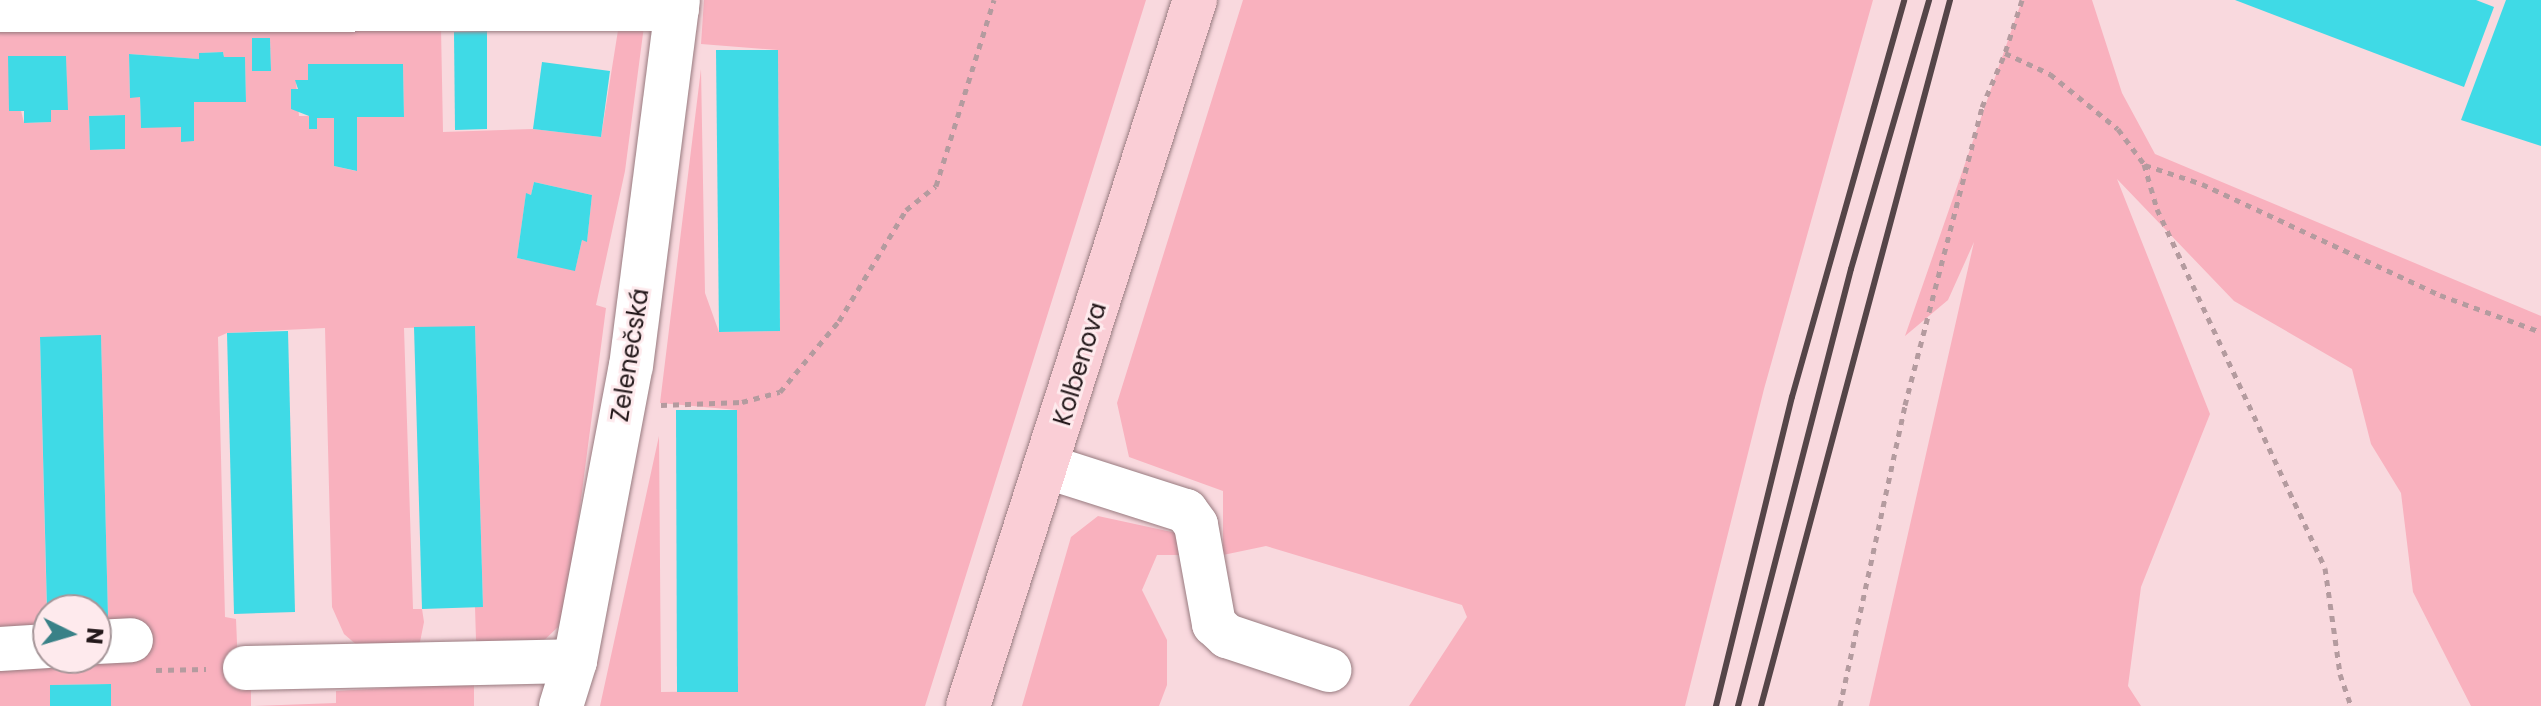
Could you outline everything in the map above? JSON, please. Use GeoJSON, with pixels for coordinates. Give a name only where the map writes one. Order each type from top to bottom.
{"type":"FeatureCollection","features":[{"type":"Feature","properties":{"kind":"main road","name":"Kolbenova"},"geometry":{"type":"LineString","coordinates":[[968,706],[1048,467],[1190,7]]}},
{"type":"Feature","properties":{"kind":"street","name":"Zelenečská"},"geometry":{"type":"LineString","coordinates":[[561,706],[575,661],[624,402],[677,5]]}},
{"type":"Feature","properties":{"kind":"street"},"geometry":{"type":"LineString","coordinates":[[0,10],[677,5]]}},
{"type":"Feature","properties":{"kind":"street"},"geometry":{"type":"LineString","coordinates":[[1048,467],[1186,511],[1196,525],[1214,624],[1227,636],[1329,670]]}},
{"type":"Feature","properties":{"kind":"street"},"geometry":{"type":"LineString","coordinates":[[0,649],[32,647]]}},
{"type":"Feature","properties":{"kind":"street"},"geometry":{"type":"LineString","coordinates":[[245,668],[575,661]]}},
{"type":"Feature","properties":{"kind":"path"},"geometry":{"type":"LineString","coordinates":[[624,402],[742,402],[780,392],[839,321],[906,210],[936,186],[994,0]]}},
{"type":"Feature","properties":{"kind":"path"},"geometry":{"type":"LineString","coordinates":[[1840,706],[1905,405],[1982,107],[2005,53],[2022,0]]}},
{"type":"Feature","properties":{"kind":"path"},"geometry":{"type":"LineString","coordinates":[[2005,53],[2050,74],[2118,129],[2144,164],[2157,209],[2325,568],[2340,674],[2351,706]]}},
{"type":"Feature","properties":{"kind":"path"},"geometry":{"type":"LineString","coordinates":[[2144,164],[2202,184],[2440,295],[2541,332]]}},
{"type":"Feature","properties":{"kind":"path"},"geometry":{"type":"LineString","coordinates":[[126,650],[245,668]]}},
{"type":"Feature","properties":{"kind":"shaded area"},"geometry":{"type":"Polygon","coordinates":[[[704,0],[1146,0],[925,706],[600,706],[659,436],[661,692],[738,691],[737,410],[660,403],[701,69],[705,293],[719,332],[780,331],[778,50],[701,44],[704,0]]]}},
{"type":"Feature","properties":{"kind":"shaded area"},"geometry":{"type":"Polygon","coordinates":[[[1243,0],[1873,0],[1764,389],[1685,706],[1409,706],[1467,617],[1462,605],[1266,546],[1223,555],[1223,491],[1129,457],[1117,403],[1243,0]]]}},
{"type":"Feature","properties":{"kind":"shaded area"},"geometry":{"type":"Polygon","coordinates":[[[2022,0],[2092,0],[2122,93],[2155,154],[2541,316],[2541,706],[2471,706],[2413,592],[2401,493],[2371,444],[2352,369],[2234,301],[2117,179],[2210,414],[2141,587],[2128,686],[2141,706],[1869,706],[1974,242],[1948,300],[1905,336],[2022,0]]]}},
{"type":"Feature","properties":{"kind":"shaded area"},"geometry":{"type":"Polygon","coordinates":[[[619,24],[644,26],[625,171],[596,305],[606,308],[567,606],[558,627],[539,645],[481,650],[476,640],[475,607],[483,606],[475,326],[404,328],[413,609],[422,609],[424,622],[418,652],[358,646],[344,634],[332,607],[325,328],[227,333],[218,337],[225,617],[236,619],[238,667],[251,688],[251,706],[111,706],[110,684],[50,685],[50,706],[0,706],[0,31],[441,28],[443,132],[533,129],[601,137],[619,24]],[[252,38],[253,71],[271,71],[270,38],[252,38]],[[223,52],[200,53],[199,59],[129,54],[130,97],[140,97],[141,127],[181,127],[182,141],[194,141],[194,102],[246,101],[245,57],[224,57],[223,52]],[[8,56],[24,123],[51,122],[51,110],[67,110],[66,56],[8,56]],[[308,64],[308,80],[296,81],[299,116],[309,116],[309,129],[317,129],[317,118],[334,118],[334,166],[356,171],[357,117],[404,116],[403,64],[308,64]],[[124,115],[89,116],[90,150],[125,149],[124,115]],[[534,182],[531,195],[526,194],[517,258],[575,270],[582,240],[587,241],[592,195],[534,182]],[[101,336],[40,338],[46,594],[32,594],[32,674],[112,674],[112,594],[107,594],[101,336]]]}},
{"type":"Feature","properties":{"kind":"shaded area"},"geometry":{"type":"Polygon","coordinates":[[[1098,516],[1181,534],[1185,555],[1157,555],[1142,590],[1167,640],[1167,685],[1159,706],[1022,706],[1071,537],[1098,516]]]}},
{"type":"Feature","properties":{"kind":"shaded area"},"geometry":{"type":"Polygon","coordinates":[[[474,683],[474,706],[253,706],[336,703],[336,691],[474,683]]]}},
{"type":"Feature","properties":{"kind":"building"},"geometry":{"type":"Polygon","coordinates":[[[2235,0],[2476,0],[2494,7],[2464,87],[2235,0]]]}},
{"type":"Feature","properties":{"kind":"building"},"geometry":{"type":"Polygon","coordinates":[[[2506,0],[2541,0],[2541,146],[2461,120],[2506,0]]]}},
{"type":"Feature","properties":{"kind":"building"},"geometry":{"type":"Polygon","coordinates":[[[487,31],[487,129],[455,130],[454,32],[487,31]]]}},
{"type":"Feature","properties":{"kind":"building"},"geometry":{"type":"Polygon","coordinates":[[[252,38],[270,38],[271,71],[252,71],[252,38]]]}},
{"type":"Feature","properties":{"kind":"building"},"geometry":{"type":"Polygon","coordinates":[[[716,50],[778,50],[780,331],[719,332],[716,50]]]}},
{"type":"Feature","properties":{"kind":"building"},"geometry":{"type":"Polygon","coordinates":[[[223,52],[224,57],[245,57],[246,102],[194,102],[194,141],[181,142],[181,127],[141,128],[140,97],[130,98],[129,54],[199,59],[199,53],[223,52]]]}},
{"type":"Feature","properties":{"kind":"building"},"geometry":{"type":"Polygon","coordinates":[[[8,56],[66,56],[68,110],[51,110],[51,122],[24,123],[24,111],[9,111],[8,56]]]}},
{"type":"Feature","properties":{"kind":"building"},"geometry":{"type":"Polygon","coordinates":[[[542,62],[610,71],[601,137],[533,129],[542,62]]]}},
{"type":"Feature","properties":{"kind":"building"},"geometry":{"type":"Polygon","coordinates":[[[308,64],[403,64],[404,117],[357,117],[357,171],[334,166],[334,118],[317,118],[317,129],[309,129],[309,116],[291,109],[291,89],[298,89],[295,80],[308,80],[308,64]]]}},
{"type":"Feature","properties":{"kind":"building"},"geometry":{"type":"Polygon","coordinates":[[[125,115],[125,149],[90,150],[89,116],[125,115]]]}},
{"type":"Feature","properties":{"kind":"building"},"geometry":{"type":"Polygon","coordinates":[[[534,182],[592,195],[587,242],[582,240],[575,271],[517,258],[526,193],[531,195],[534,182]]]}},
{"type":"Feature","properties":{"kind":"building"},"geometry":{"type":"Polygon","coordinates":[[[475,326],[483,607],[422,609],[414,327],[475,326]]]}},
{"type":"Feature","properties":{"kind":"building"},"geometry":{"type":"Polygon","coordinates":[[[288,331],[295,612],[234,614],[227,333],[288,331]]]}},
{"type":"Feature","properties":{"kind":"building"},"geometry":{"type":"Polygon","coordinates":[[[101,335],[107,594],[47,594],[40,337],[101,335]]]}},
{"type":"Feature","properties":{"kind":"building"},"geometry":{"type":"Polygon","coordinates":[[[676,410],[737,410],[738,692],[677,692],[676,410]]]}},
{"type":"Feature","properties":{"kind":"building"},"geometry":{"type":"Polygon","coordinates":[[[111,684],[111,706],[50,706],[50,685],[111,684]]]}},
{"type":"Feature","properties":{"kind":"railway"},"geometry":{"type":"LineString","coordinates":[[1716,706],[1792,397],[1904,0]]}},
{"type":"Feature","properties":{"kind":"railway"},"geometry":{"type":"LineString","coordinates":[[1738,706],[1851,269],[1929,0]]}},
{"type":"Feature","properties":{"kind":"railway"},"geometry":{"type":"LineString","coordinates":[[1761,706],[1950,0]]}}]}
